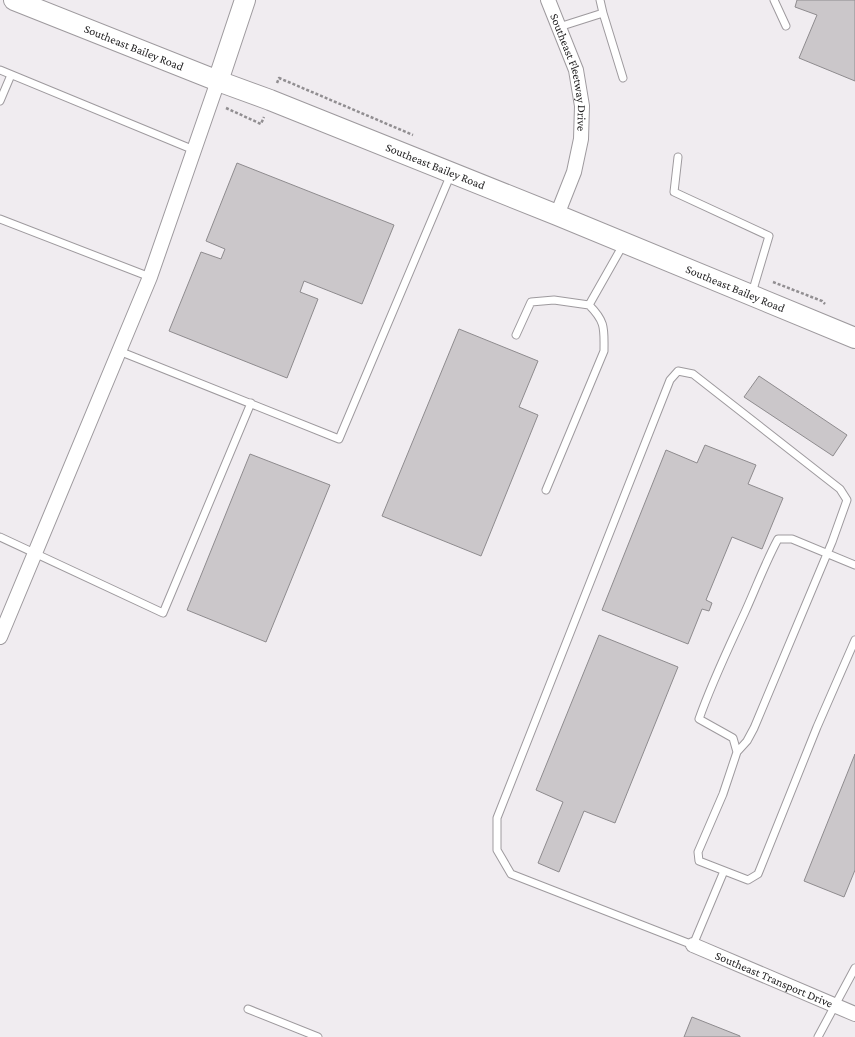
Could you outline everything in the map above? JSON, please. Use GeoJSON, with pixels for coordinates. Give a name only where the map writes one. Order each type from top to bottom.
{"type":"FeatureCollection","features":[{"type":"Feature","properties":{"kind":"main road","name":"Southeast Bailey Road"},"geometry":{"type":"LineString","coordinates":[[14,0],[218,81],[270,100],[557,215],[855,338]]}},
{"type":"Feature","properties":{"kind":"main road"},"geometry":{"type":"LineString","coordinates":[[218,81],[245,0]]}},
{"type":"Feature","properties":{"kind":"street","name":"Southeast Fleetway Drive"},"geometry":{"type":"LineString","coordinates":[[548,0],[576,70],[582,106],[581,139],[574,172],[557,215]]}},
{"type":"Feature","properties":{"kind":"street"},"geometry":{"type":"LineString","coordinates":[[0,637],[150,277],[218,81]]}},
{"type":"Feature","properties":{"kind":"street","name":"Southeast Transport Drive"},"geometry":{"type":"LineString","coordinates":[[693,945],[855,1014]]}},
{"type":"Feature","properties":{"kind":"lane"},"geometry":{"type":"LineString","coordinates":[[600,0],[623,78]]}},
{"type":"Feature","properties":{"kind":"lane"},"geometry":{"type":"LineString","coordinates":[[774,0],[786,26]]}},
{"type":"Feature","properties":{"kind":"lane"},"geometry":{"type":"LineString","coordinates":[[558,27],[603,13]]}},
{"type":"Feature","properties":{"kind":"lane"},"geometry":{"type":"LineString","coordinates":[[0,70],[194,150]]}},
{"type":"Feature","properties":{"kind":"lane"},"geometry":{"type":"LineString","coordinates":[[0,102],[11,75]]}},
{"type":"Feature","properties":{"kind":"lane"},"geometry":{"type":"LineString","coordinates":[[678,157],[674,192],[768,236],[752,295]]}},
{"type":"Feature","properties":{"kind":"lane"},"geometry":{"type":"LineString","coordinates":[[119,351],[339,439],[452,173]]}},
{"type":"Feature","properties":{"kind":"lane"},"geometry":{"type":"LineString","coordinates":[[0,218],[150,277]]}},
{"type":"Feature","properties":{"kind":"lane"},"geometry":{"type":"LineString","coordinates":[[589,304],[625,243]]}},
{"type":"Feature","properties":{"kind":"lane"},"geometry":{"type":"LineString","coordinates":[[516,335],[532,302],[554,300],[589,304],[599,315],[604,328],[604,351],[546,490]]}},
{"type":"Feature","properties":{"kind":"lane"},"geometry":{"type":"LineString","coordinates":[[724,871],[693,945],[511,874],[497,850],[497,818],[670,380],[678,371],[693,374],[840,489],[847,500],[828,553],[754,728],[747,741],[737,752],[723,794],[698,852],[699,861],[748,880],[758,874],[817,727],[855,640]]}},
{"type":"Feature","properties":{"kind":"lane"},"geometry":{"type":"LineString","coordinates":[[0,537],[163,613],[251,403]]}},
{"type":"Feature","properties":{"kind":"lane"},"geometry":{"type":"LineString","coordinates":[[737,752],[733,738],[699,719],[706,698],[768,558],[778,539],[792,539],[855,565]]}},
{"type":"Feature","properties":{"kind":"lane"},"geometry":{"type":"LineString","coordinates":[[818,1037],[836,1006],[855,968]]}},
{"type":"Feature","properties":{"kind":"lane"},"geometry":{"type":"LineString","coordinates":[[248,1009],[318,1037]]}},
{"type":"Feature","properties":{"kind":"building"},"geometry":{"type":"Polygon","coordinates":[[[797,0],[855,0],[855,81],[799,58],[817,15],[795,7],[797,0]]]}},
{"type":"Feature","properties":{"kind":"building"},"geometry":{"type":"Polygon","coordinates":[[[237,163],[394,225],[362,304],[304,281],[300,292],[318,299],[287,378],[169,331],[201,252],[221,259],[225,249],[206,241],[237,163]]]}},
{"type":"Feature","properties":{"kind":"building"},"geometry":{"type":"Polygon","coordinates":[[[459,329],[538,361],[519,407],[538,415],[481,556],[382,516],[459,329]]]}},
{"type":"Feature","properties":{"kind":"building"},"geometry":{"type":"Polygon","coordinates":[[[759,376],[847,435],[833,456],[744,397],[759,376]]]}},
{"type":"Feature","properties":{"kind":"building"},"geometry":{"type":"Polygon","coordinates":[[[705,445],[756,465],[748,484],[783,498],[762,549],[732,537],[706,600],[712,603],[709,611],[702,609],[688,644],[602,610],[666,450],[697,463],[705,445]]]}},
{"type":"Feature","properties":{"kind":"building"},"geometry":{"type":"Polygon","coordinates":[[[250,454],[330,485],[266,642],[187,610],[250,454]]]}},
{"type":"Feature","properties":{"kind":"building"},"geometry":{"type":"Polygon","coordinates":[[[599,635],[678,667],[615,823],[584,811],[559,872],[538,863],[563,802],[536,790],[599,635]]]}},
{"type":"Feature","properties":{"kind":"building"},"geometry":{"type":"Polygon","coordinates":[[[855,754],[855,870],[844,897],[804,881],[855,754]]]}},
{"type":"Feature","properties":{"kind":"building"},"geometry":{"type":"Polygon","coordinates":[[[692,1017],[740,1036],[740,1037],[684,1037],[692,1017]]]}}]}
